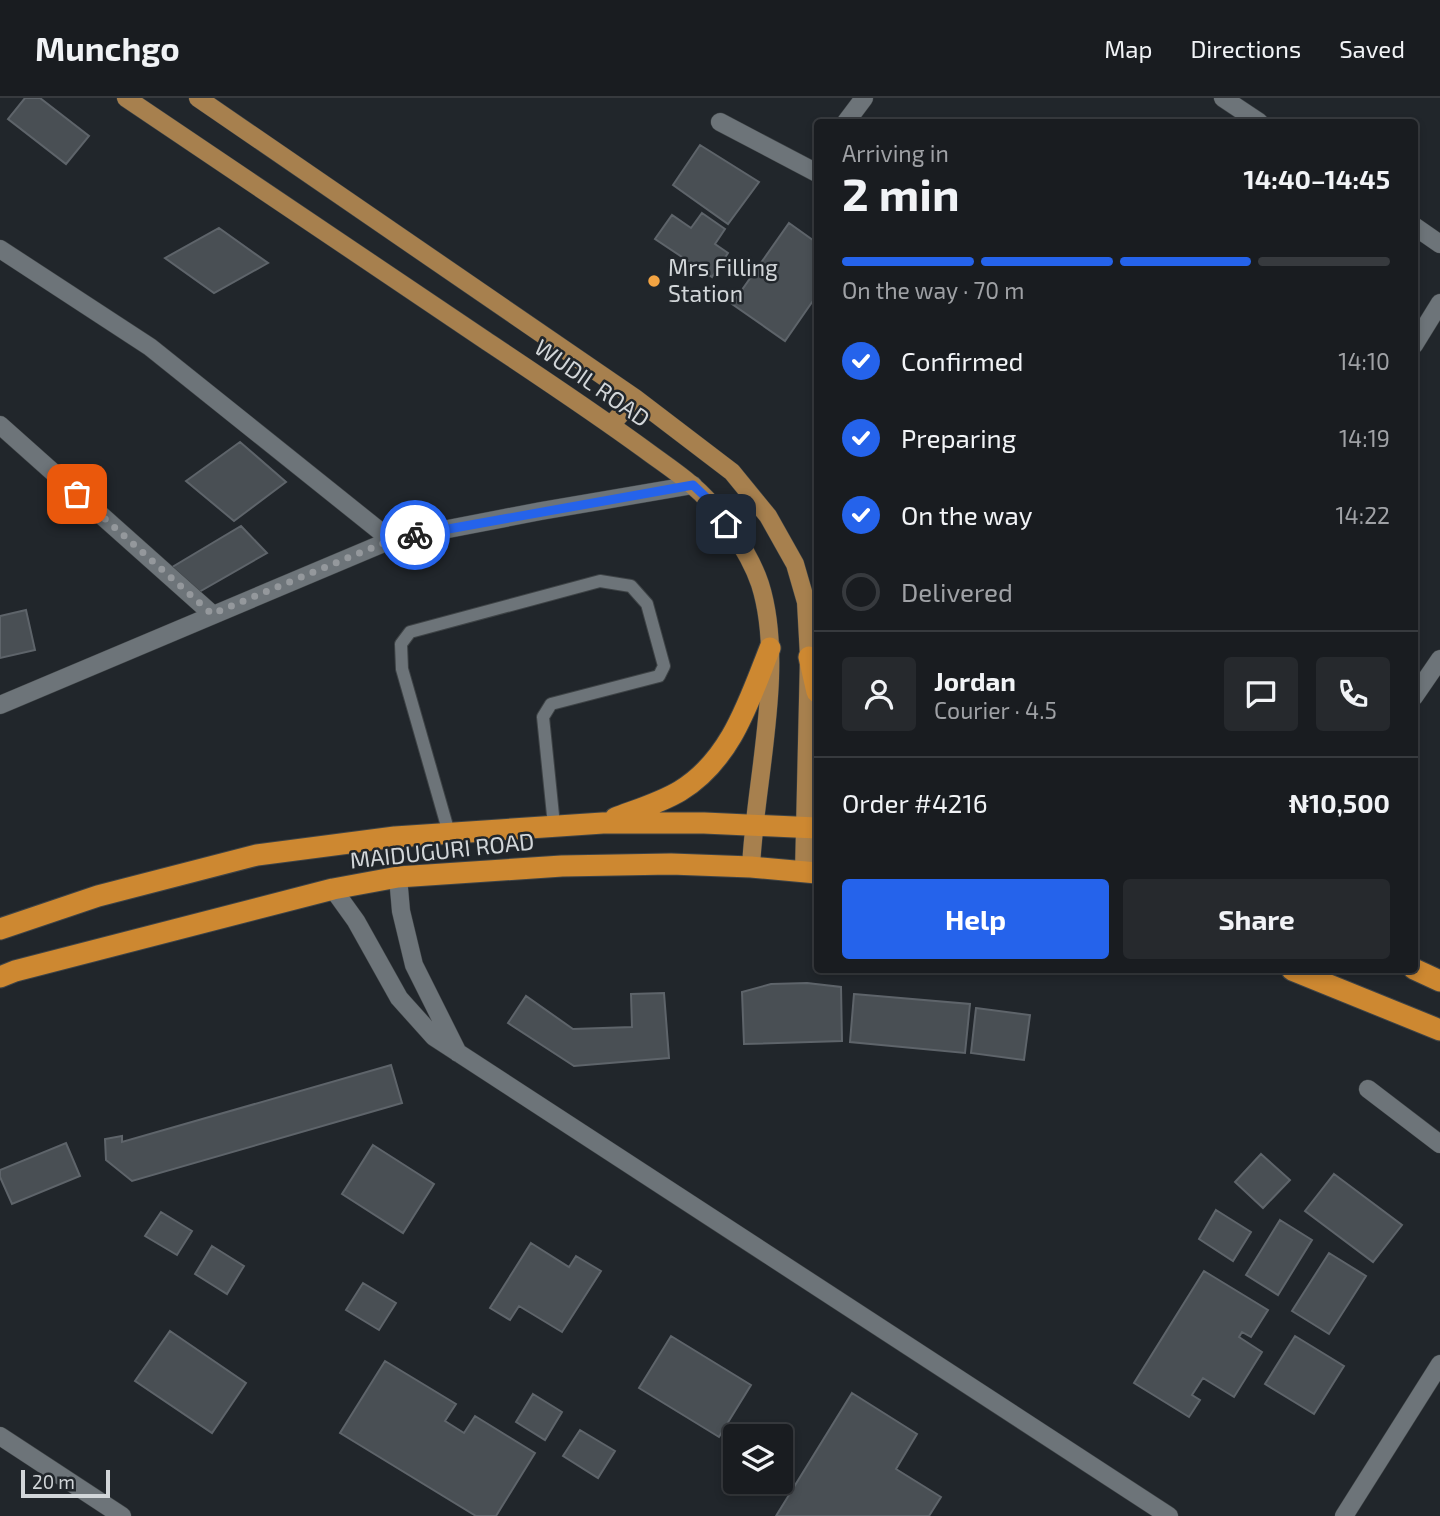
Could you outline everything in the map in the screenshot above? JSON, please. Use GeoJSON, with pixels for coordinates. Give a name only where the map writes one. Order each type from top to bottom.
{"type":"FeatureCollection","features":[{"type":"Feature","properties":{"kind":"highway"},"geometry":{"type":"LineString","coordinates":[[604,823],[680,791],[710,767],[735,729],[770,648]]}},
{"type":"Feature","properties":{"kind":"highway"},"geometry":{"type":"LineString","coordinates":[[808,657],[814,680]]}},
{"type":"Feature","properties":{"kind":"highway","name":"MAIDUGURI ROAD"},"geometry":{"type":"LineString","coordinates":[[0,929],[99,896],[257,855],[394,837],[604,823],[811,827]]}},
{"type":"Feature","properties":{"kind":"highway","name":"MAIDUGURI ROAD"},"geometry":{"type":"LineString","coordinates":[[0,977],[333,889],[398,877],[562,866],[671,864],[811,872]]}},
{"type":"Feature","properties":{"kind":"highway"},"geometry":{"type":"LineString","coordinates":[[1418,971],[1440,981]]}},
{"type":"Feature","properties":{"kind":"highway"},"geometry":{"type":"LineString","coordinates":[[1299,973],[1440,1030]]}},
{"type":"Feature","properties":{"kind":"main road","name":"WUDIL ROAD"},"geometry":{"type":"LineString","coordinates":[[126,98],[611,425],[693,485],[712,503],[741,545],[759,582],[768,619],[770,648],[766,725],[753,825],[751,867]]}},
{"type":"Feature","properties":{"kind":"main road","name":"WUDIL ROAD"},"geometry":{"type":"LineString","coordinates":[[198,98],[635,398],[732,472],[768,516],[795,564],[806,602],[811,872]]}},
{"type":"Feature","properties":{"kind":"main road"},"geometry":{"type":"LineString","coordinates":[[611,425],[635,398]]}},
{"type":"Feature","properties":{"kind":"street"},"geometry":{"type":"LineString","coordinates":[[848,119],[864,98]]}},
{"type":"Feature","properties":{"kind":"street"},"geometry":{"type":"LineString","coordinates":[[1223,98],[1254,119]]}},
{"type":"Feature","properties":{"kind":"street"},"geometry":{"type":"LineString","coordinates":[[720,122],[814,167]]}},
{"type":"Feature","properties":{"kind":"street"},"geometry":{"type":"LineString","coordinates":[[1418,229],[1440,244]]}},
{"type":"Feature","properties":{"kind":"street"},"geometry":{"type":"LineString","coordinates":[[0,249],[150,347],[391,540]]}},
{"type":"Feature","properties":{"kind":"street"},"geometry":{"type":"LineString","coordinates":[[1418,339],[1440,303]]}},
{"type":"Feature","properties":{"kind":"street"},"geometry":{"type":"LineString","coordinates":[[0,425],[212,614]]}},
{"type":"Feature","properties":{"kind":"street"},"geometry":{"type":"LineString","coordinates":[[0,705],[391,540],[541,510],[693,485]]}},
{"type":"Feature","properties":{"kind":"street"},"geometry":{"type":"LineString","coordinates":[[1418,691],[1440,659]]}},
{"type":"Feature","properties":{"kind":"street"},"geometry":{"type":"LineString","coordinates":[[398,877],[401,911],[414,965],[458,1053]]}},
{"type":"Feature","properties":{"kind":"street"},"geometry":{"type":"LineString","coordinates":[[333,889],[356,921],[399,998],[434,1037],[1169,1516]]}},
{"type":"Feature","properties":{"kind":"street"},"geometry":{"type":"LineString","coordinates":[[1368,1089],[1440,1144]]}},
{"type":"Feature","properties":{"kind":"street"},"geometry":{"type":"LineString","coordinates":[[1344,1516],[1440,1364]]}},
{"type":"Feature","properties":{"kind":"street"},"geometry":{"type":"LineString","coordinates":[[0,1436],[122,1516]]}},
{"type":"Feature","properties":{"kind":"lane"},"geometry":{"type":"LineString","coordinates":[[449,833],[402,669],[401,644],[410,632],[600,581],[631,586],[647,604],[664,666],[659,676],[551,704],[543,717],[554,825]]}},
{"type":"Feature","properties":{"kind":"building"},"geometry":{"type":"Polygon","coordinates":[[[25,98],[40,98],[89,136],[66,164],[8,119],[25,98]]]}},
{"type":"Feature","properties":{"kind":"building"},"geometry":{"type":"Polygon","coordinates":[[[700,145],[759,182],[728,224],[673,185],[700,145]]]}},
{"type":"Feature","properties":{"kind":"building"},"geometry":{"type":"Polygon","coordinates":[[[702,213],[725,229],[715,244],[728,253],[712,277],[655,239],[672,215],[691,228],[702,213]]]}},
{"type":"Feature","properties":{"kind":"building"},"geometry":{"type":"Polygon","coordinates":[[[789,223],[814,241],[814,299],[785,341],[732,304],[789,223]]]}},
{"type":"Feature","properties":{"kind":"building"},"geometry":{"type":"Polygon","coordinates":[[[219,228],[268,263],[214,293],[165,258],[219,228]]]}},
{"type":"Feature","properties":{"kind":"building"},"geometry":{"type":"Polygon","coordinates":[[[240,442],[286,482],[234,521],[186,481],[240,442]]]}},
{"type":"Feature","properties":{"kind":"building"},"geometry":{"type":"Polygon","coordinates":[[[241,526],[267,553],[192,596],[169,569],[241,526]]]}},
{"type":"Feature","properties":{"kind":"building"},"geometry":{"type":"Polygon","coordinates":[[[26,610],[35,650],[0,658],[0,616],[26,610]]]}},
{"type":"Feature","properties":{"kind":"building"},"geometry":{"type":"Polygon","coordinates":[[[807,983],[841,987],[842,1041],[744,1044],[742,992],[771,984],[807,983]]]}},
{"type":"Feature","properties":{"kind":"building"},"geometry":{"type":"Polygon","coordinates":[[[664,993],[669,1058],[574,1066],[508,1023],[526,996],[573,1029],[632,1027],[631,994],[664,993]]]}},
{"type":"Feature","properties":{"kind":"building"},"geometry":{"type":"Polygon","coordinates":[[[854,994],[970,1004],[965,1053],[850,1042],[854,994]]]}},
{"type":"Feature","properties":{"kind":"building"},"geometry":{"type":"Polygon","coordinates":[[[976,1008],[1030,1015],[1024,1060],[971,1053],[976,1008]]]}},
{"type":"Feature","properties":{"kind":"building"},"geometry":{"type":"Polygon","coordinates":[[[391,1065],[402,1103],[132,1181],[106,1160],[105,1139],[122,1136],[122,1142],[391,1065]]]}},
{"type":"Feature","properties":{"kind":"building"},"geometry":{"type":"Polygon","coordinates":[[[66,1143],[80,1176],[12,1204],[0,1177],[0,1170],[66,1143]]]}},
{"type":"Feature","properties":{"kind":"building"},"geometry":{"type":"Polygon","coordinates":[[[373,1145],[434,1184],[403,1233],[342,1194],[373,1145]]]}},
{"type":"Feature","properties":{"kind":"building"},"geometry":{"type":"Polygon","coordinates":[[[1261,1154],[1290,1180],[1263,1208],[1235,1182],[1261,1154]]]}},
{"type":"Feature","properties":{"kind":"building"},"geometry":{"type":"Polygon","coordinates":[[[1334,1174],[1402,1225],[1373,1262],[1305,1211],[1334,1174]]]}},
{"type":"Feature","properties":{"kind":"building"},"geometry":{"type":"Polygon","coordinates":[[[1216,1210],[1251,1232],[1233,1261],[1199,1239],[1216,1210]]]}},
{"type":"Feature","properties":{"kind":"building"},"geometry":{"type":"Polygon","coordinates":[[[161,1212],[192,1231],[177,1255],[145,1236],[161,1212]]]}},
{"type":"Feature","properties":{"kind":"building"},"geometry":{"type":"Polygon","coordinates":[[[1280,1220],[1312,1240],[1278,1295],[1246,1275],[1280,1220]]]}},
{"type":"Feature","properties":{"kind":"building"},"geometry":{"type":"Polygon","coordinates":[[[531,1243],[569,1267],[576,1256],[601,1271],[562,1332],[519,1306],[510,1320],[490,1308],[531,1243]]]}},
{"type":"Feature","properties":{"kind":"building"},"geometry":{"type":"Polygon","coordinates":[[[212,1246],[244,1266],[227,1294],[195,1274],[212,1246]]]}},
{"type":"Feature","properties":{"kind":"building"},"geometry":{"type":"Polygon","coordinates":[[[1329,1253],[1366,1276],[1329,1334],[1292,1311],[1329,1253]]]}},
{"type":"Feature","properties":{"kind":"building"},"geometry":{"type":"Polygon","coordinates":[[[1204,1271],[1268,1310],[1251,1337],[1242,1332],[1239,1337],[1262,1352],[1234,1397],[1203,1378],[1192,1395],[1200,1400],[1189,1417],[1134,1383],[1204,1271]]]}},
{"type":"Feature","properties":{"kind":"building"},"geometry":{"type":"Polygon","coordinates":[[[363,1283],[396,1303],[379,1330],[346,1310],[363,1283]]]}},
{"type":"Feature","properties":{"kind":"building"},"geometry":{"type":"Polygon","coordinates":[[[170,1331],[246,1383],[212,1433],[135,1381],[170,1331]]]}},
{"type":"Feature","properties":{"kind":"building"},"geometry":{"type":"Polygon","coordinates":[[[671,1336],[751,1385],[727,1424],[723,1424],[719,1437],[639,1388],[671,1336]]]}},
{"type":"Feature","properties":{"kind":"building"},"geometry":{"type":"Polygon","coordinates":[[[1295,1336],[1344,1366],[1314,1414],[1265,1384],[1295,1336]]]}},
{"type":"Feature","properties":{"kind":"building"},"geometry":{"type":"Polygon","coordinates":[[[385,1361],[456,1404],[445,1421],[464,1433],[475,1416],[535,1453],[496,1516],[476,1516],[340,1433],[385,1361]]]}},
{"type":"Feature","properties":{"kind":"building"},"geometry":{"type":"Polygon","coordinates":[[[852,1393],[917,1434],[896,1469],[941,1497],[929,1516],[776,1516],[790,1494],[793,1494],[793,1488],[852,1393]]]}},
{"type":"Feature","properties":{"kind":"building"},"geometry":{"type":"Polygon","coordinates":[[[533,1394],[562,1412],[545,1440],[516,1422],[533,1394]]]}},
{"type":"Feature","properties":{"kind":"building"},"geometry":{"type":"Polygon","coordinates":[[[580,1430],[615,1451],[598,1478],[563,1456],[580,1430]]]}},
{"type":"Feature","properties":{"kind":"way so far"},"geometry":{"type":"LineString","coordinates":[[77,494],[212,614],[391,540],[415,535]]}},
{"type":"Feature","properties":{"kind":"place","name":"Mrs Filling Station"},"geometry":{"type":"Point","coordinates":[654,281]}},
{"type":"Feature","properties":{"kind":"route"},"geometry":{"type":"LineString","coordinates":[[415,535],[541,510],[693,485],[712,503],[726,524]]}}]}
